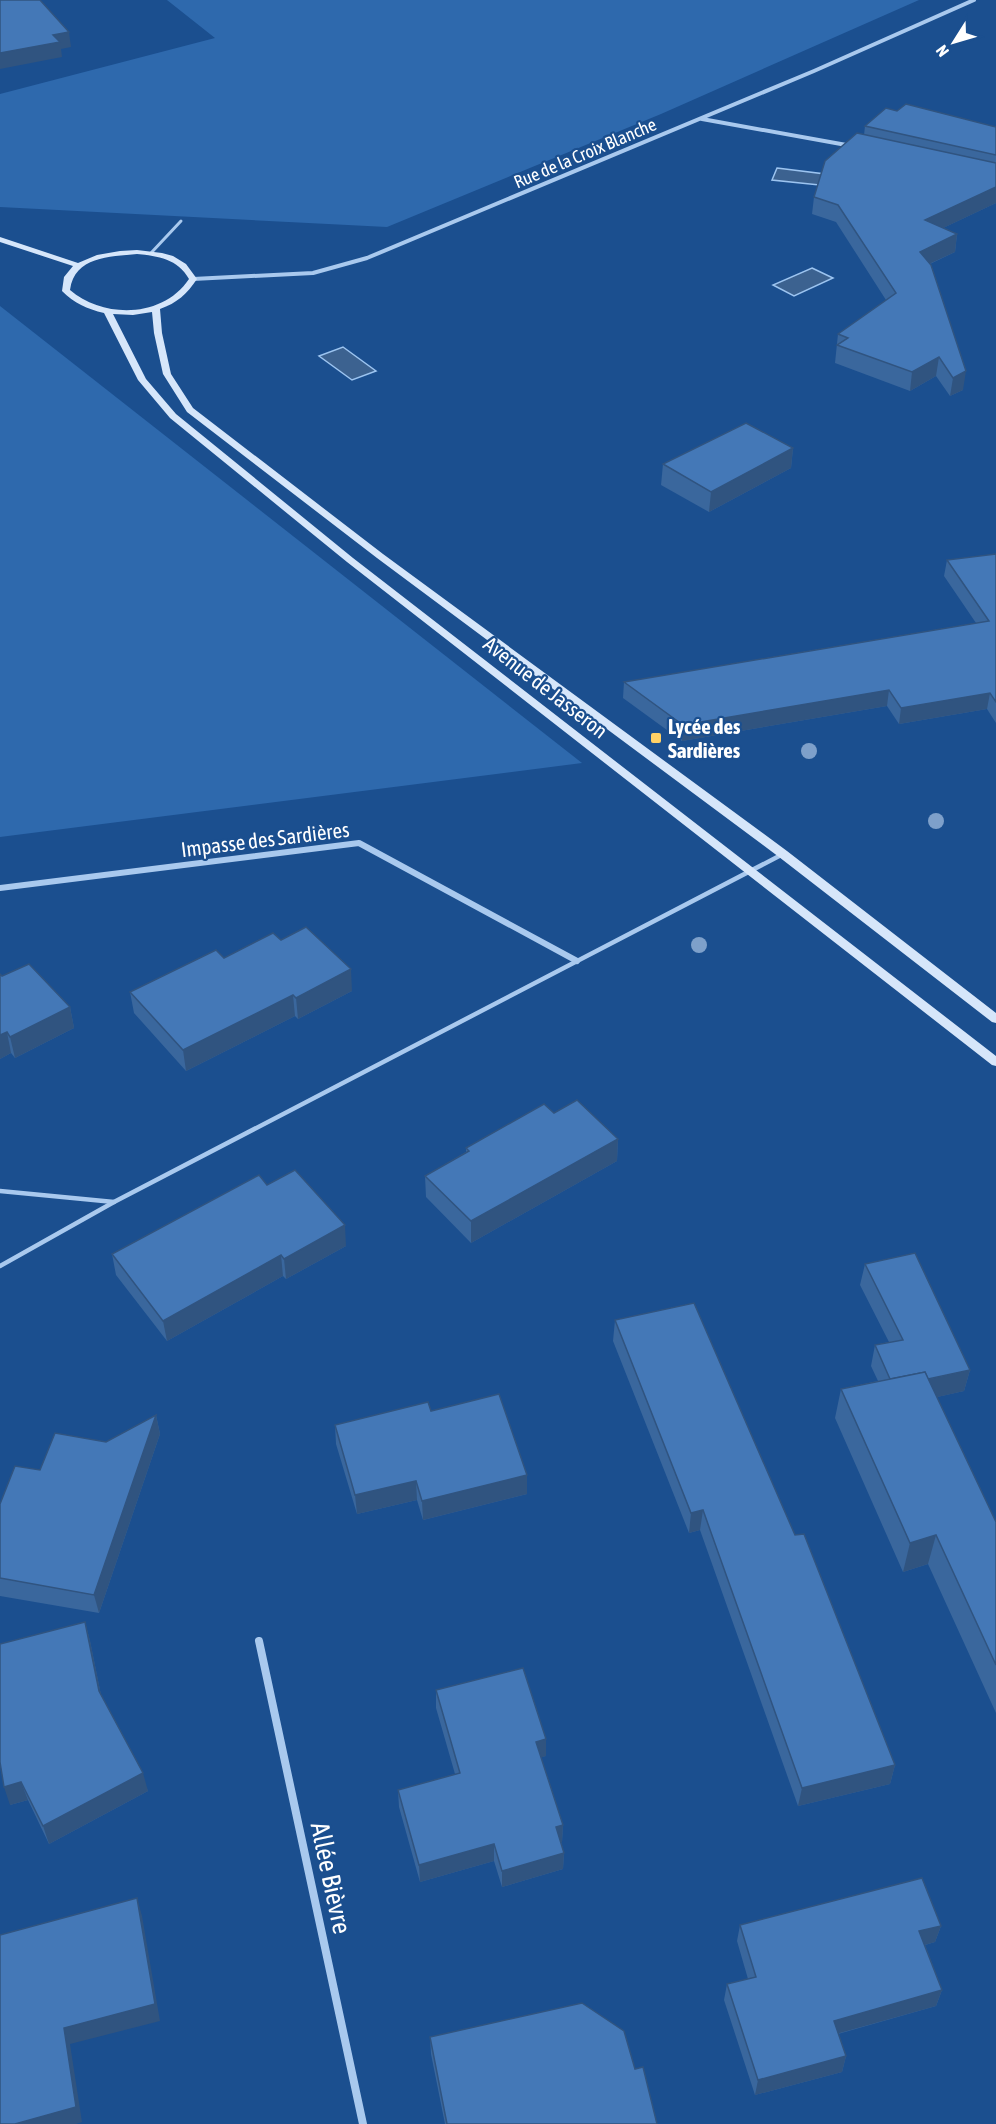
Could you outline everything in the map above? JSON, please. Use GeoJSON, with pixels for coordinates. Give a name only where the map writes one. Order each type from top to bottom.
{"type":"FeatureCollection","features":[{"type":"Feature","properties":{"kind":"main road"},"geometry":{"type":"LineString","coordinates":[[0,239],[79,266]]}},
{"type":"Feature","properties":{"kind":"main road"},"geometry":{"type":"LineString","coordinates":[[151,253],[178,261],[189,269],[193,279],[189,289],[177,299],[142,311],[108,312],[74,300],[66,291],[69,276],[79,266],[116,254],[151,253]]}},
{"type":"Feature","properties":{"kind":"main road","name":"Avenue de Jasseron"},"geometry":{"type":"LineString","coordinates":[[156,308],[158,333],[167,374],[190,410],[380,556],[783,854],[996,1019]]}},
{"type":"Feature","properties":{"kind":"main road","name":"Avenue de Jasseron"},"geometry":{"type":"LineString","coordinates":[[108,312],[142,380],[172,416],[359,567],[996,1062]]}},
{"type":"Feature","properties":{"kind":"street","name":"Rue de la Croix Blanche"},"geometry":{"type":"LineString","coordinates":[[193,279],[313,273],[367,258],[701,119],[974,0]]}},
{"type":"Feature","properties":{"kind":"street"},"geometry":{"type":"LineString","coordinates":[[701,119],[853,146]]}},
{"type":"Feature","properties":{"kind":"street","name":"Impasse des Sardières"},"geometry":{"type":"LineString","coordinates":[[0,888],[359,843],[577,961]]}},
{"type":"Feature","properties":{"kind":"street","name":"Allée Bièvre"},"geometry":{"type":"LineString","coordinates":[[259,1641],[363,2124]]}},
{"type":"Feature","properties":{"kind":"lane"},"geometry":{"type":"LineString","coordinates":[[151,253],[180,221]]}},
{"type":"Feature","properties":{"kind":"lane"},"geometry":{"type":"LineString","coordinates":[[0,1266],[114,1202],[783,854]]}},
{"type":"Feature","properties":{"kind":"lane"},"geometry":{"type":"LineString","coordinates":[[0,1191],[114,1202]]}},
{"type":"Feature","properties":{"kind":"shaded area"},"geometry":{"type":"Polygon","coordinates":[[[167,0],[919,0],[661,114],[387,227],[0,207],[0,94],[215,38],[167,0]]]}},
{"type":"Feature","properties":{"kind":"shaded area"},"geometry":{"type":"Polygon","coordinates":[[[777,168],[833,175],[829,186],[772,180],[777,168]]]}},
{"type":"Feature","properties":{"kind":"shaded area"},"geometry":{"type":"Polygon","coordinates":[[[812,268],[833,278],[794,296],[773,285],[812,268]]]}},
{"type":"Feature","properties":{"kind":"shaded area"},"geometry":{"type":"Polygon","coordinates":[[[0,306],[582,763],[0,837],[0,306]]]}},
{"type":"Feature","properties":{"kind":"shaded area"},"geometry":{"type":"Polygon","coordinates":[[[343,347],[376,371],[352,380],[319,356],[343,347]]]}},
{"type":"Feature","properties":{"kind":"building"},"geometry":{"type":"Polygon","coordinates":[[[0,0],[40,0],[69,32],[53,35],[60,42],[0,53],[0,0]]]}},
{"type":"Feature","properties":{"kind":"building"},"geometry":{"type":"Polygon","coordinates":[[[906,104],[996,127],[996,155],[865,126],[886,108],[897,111],[906,104]]]}},
{"type":"Feature","properties":{"kind":"building"},"geometry":{"type":"Polygon","coordinates":[[[857,133],[996,163],[996,187],[925,220],[957,234],[920,252],[931,265],[966,371],[953,378],[939,357],[912,372],[837,345],[848,338],[838,334],[896,293],[838,205],[814,197],[825,161],[857,133]]]}},
{"type":"Feature","properties":{"kind":"building"},"geometry":{"type":"Polygon","coordinates":[[[746,423],[793,448],[711,492],[663,464],[746,423]]]}},
{"type":"Feature","properties":{"kind":"building"},"geometry":{"type":"Polygon","coordinates":[[[996,554],[996,702],[990,693],[901,708],[889,690],[683,725],[624,682],[989,621],[947,560],[996,554]]]}},
{"type":"Feature","properties":{"kind":"building"},"geometry":{"type":"Polygon","coordinates":[[[306,927],[351,969],[296,998],[293,995],[183,1050],[130,992],[216,950],[224,958],[273,933],[281,940],[306,927]]]}},
{"type":"Feature","properties":{"kind":"building"},"geometry":{"type":"Polygon","coordinates":[[[29,964],[70,1007],[10,1037],[7,1032],[0,1035],[0,974],[2,976],[29,964]]]}},
{"type":"Feature","properties":{"kind":"building"},"geometry":{"type":"Polygon","coordinates":[[[577,1100],[618,1139],[471,1221],[425,1176],[469,1151],[466,1148],[544,1104],[554,1113],[577,1100]]]}},
{"type":"Feature","properties":{"kind":"building"},"geometry":{"type":"Polygon","coordinates":[[[295,1170],[345,1225],[284,1259],[281,1255],[163,1321],[112,1254],[259,1175],[267,1185],[295,1170]]]}},
{"type":"Feature","properties":{"kind":"building"},"geometry":{"type":"Polygon","coordinates":[[[915,1253],[970,1370],[928,1379],[925,1372],[890,1379],[875,1345],[903,1340],[865,1264],[915,1253]]]}},
{"type":"Feature","properties":{"kind":"building"},"geometry":{"type":"Polygon","coordinates":[[[694,1303],[795,1535],[804,1534],[895,1765],[802,1788],[703,1510],[691,1513],[615,1320],[694,1303]]]}},
{"type":"Feature","properties":{"kind":"building"},"geometry":{"type":"Polygon","coordinates":[[[925,1372],[996,1522],[996,1665],[936,1535],[910,1543],[841,1389],[925,1372]]]}},
{"type":"Feature","properties":{"kind":"building"},"geometry":{"type":"Polygon","coordinates":[[[499,1394],[527,1475],[422,1501],[416,1481],[355,1495],[335,1425],[428,1402],[431,1411],[499,1394]]]}},
{"type":"Feature","properties":{"kind":"building"},"geometry":{"type":"Polygon","coordinates":[[[156,1415],[94,1595],[0,1578],[0,1504],[15,1466],[40,1470],[55,1433],[106,1442],[156,1415]]]}},
{"type":"Feature","properties":{"kind":"building"},"geometry":{"type":"Polygon","coordinates":[[[85,1622],[99,1691],[143,1773],[43,1826],[21,1782],[4,1787],[0,1762],[0,1644],[85,1622]]]}},
{"type":"Feature","properties":{"kind":"building"},"geometry":{"type":"Polygon","coordinates":[[[523,1668],[546,1739],[536,1742],[563,1825],[556,1827],[564,1853],[502,1871],[494,1844],[419,1865],[398,1790],[460,1773],[436,1690],[523,1668]]]}},
{"type":"Feature","properties":{"kind":"building"},"geometry":{"type":"Polygon","coordinates":[[[922,1878],[941,1926],[919,1931],[942,1990],[834,2021],[846,2056],[758,2080],[727,1984],[756,1977],[740,1925],[922,1878]]]}},
{"type":"Feature","properties":{"kind":"building"},"geometry":{"type":"Polygon","coordinates":[[[137,1898],[155,2004],[64,2028],[76,2107],[15,2124],[0,2124],[0,1935],[137,1898]]]}},
{"type":"Feature","properties":{"kind":"building"},"geometry":{"type":"Polygon","coordinates":[[[582,2003],[624,2031],[635,2069],[643,2067],[657,2124],[447,2124],[430,2037],[582,2003]]]}},
{"type":"Feature","properties":{"kind":"place","name":"Lycée des Sardières"},"geometry":{"type":"Point","coordinates":[656,738]}}]}
